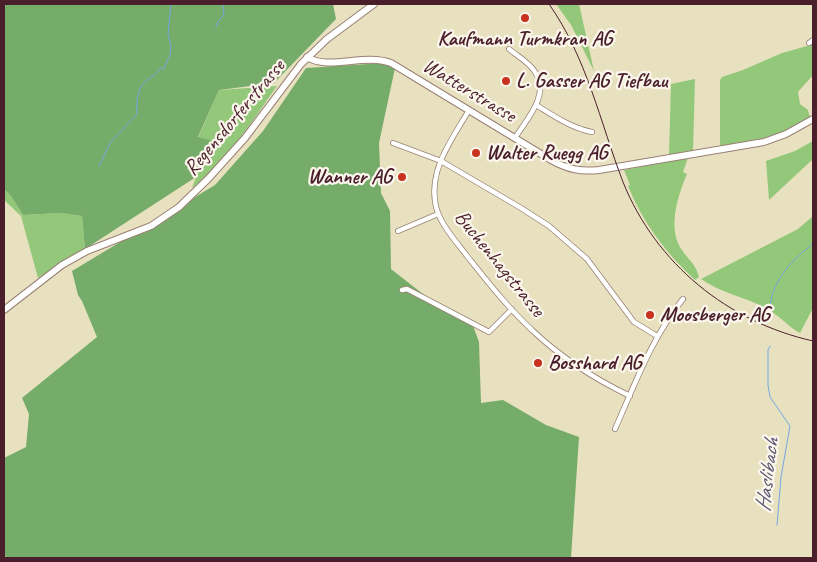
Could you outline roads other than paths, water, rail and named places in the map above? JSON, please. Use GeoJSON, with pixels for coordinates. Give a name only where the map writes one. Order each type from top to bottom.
{"type":"FeatureCollection","features":[{"type":"Feature","properties":{"kind":"street","name":"Regensdorferstrasse"},"geometry":{"type":"LineString","coordinates":[[4,310],[62,265],[87,251],[151,226],[189,198],[245,138],[307,57],[327,39],[374,4]]}},
{"type":"Feature","properties":{"kind":"street"},"geometry":{"type":"LineString","coordinates":[[509,49],[536,73],[540,87],[538,101],[515,138]]}},
{"type":"Feature","properties":{"kind":"street","name":"Watterstrasse"},"geometry":{"type":"LineString","coordinates":[[307,57],[320,63],[372,59],[384,61],[398,67],[566,168],[578,171],[591,171],[764,142],[786,134],[813,119]]}},
{"type":"Feature","properties":{"kind":"street"},"geometry":{"type":"LineString","coordinates":[[536,105],[569,125],[592,132]]}},
{"type":"Feature","properties":{"kind":"street","name":"Buchenhagstrasse"},"geometry":{"type":"LineString","coordinates":[[469,110],[441,161],[434,178],[434,200],[438,214],[451,235],[512,309],[532,330],[563,355],[630,396]]}},
{"type":"Feature","properties":{"kind":"street"},"geometry":{"type":"LineString","coordinates":[[393,143],[441,161],[549,226],[587,259],[634,322],[657,336]]}},
{"type":"Feature","properties":{"kind":"street"},"geometry":{"type":"LineString","coordinates":[[398,231],[438,214]]}},
{"type":"Feature","properties":{"kind":"street"},"geometry":{"type":"LineString","coordinates":[[402,290],[407,289],[489,332],[512,309]]}},
{"type":"Feature","properties":{"kind":"street"},"geometry":{"type":"LineString","coordinates":[[615,429],[657,336],[668,317],[683,298]]}},
{"type":"Feature","properties":{"kind":"waterway"},"geometry":{"type":"LineString","coordinates":[[99,166],[110,143],[137,114],[138,97],[142,85],[157,73],[159,69],[164,68],[170,55],[171,46],[168,34],[171,4]]}},
{"type":"Feature","properties":{"kind":"waterway"},"geometry":{"type":"LineString","coordinates":[[216,27],[224,14],[223,6],[225,4]]}},
{"type":"Feature","properties":{"kind":"waterway","name":"Haslibach"},"geometry":{"type":"LineString","coordinates":[[770,308],[774,289],[784,272],[813,244]]}},
{"type":"Feature","properties":{"kind":"waterway","name":"Haslibach"},"geometry":{"type":"LineString","coordinates":[[770,346],[768,350],[770,397],[790,426],[781,477],[777,525]]}},
{"type":"Feature","properties":{"kind":"railway"},"geometry":{"type":"LineString","coordinates":[[549,4],[562,25],[583,68],[623,182],[637,212],[655,239],[675,263],[698,285],[724,304],[752,320],[782,332],[813,341]]}},
{"type":"Feature","properties":{"kind":"place","name":"Kaufmann Turmkran AG"},"geometry":{"type":"Point","coordinates":[525,18]}},
{"type":"Feature","properties":{"kind":"place","name":"L. Gasser AG Tiefbau"},"geometry":{"type":"Point","coordinates":[506,81]}},
{"type":"Feature","properties":{"kind":"place","name":"Walter Ruegg AG"},"geometry":{"type":"Point","coordinates":[476,153]}},
{"type":"Feature","properties":{"kind":"place","name":"Wanner AG"},"geometry":{"type":"Point","coordinates":[402,177]}},
{"type":"Feature","properties":{"kind":"place","name":"Moosberger AG"},"geometry":{"type":"Point","coordinates":[650,315]}},
{"type":"Feature","properties":{"kind":"place","name":"Bosshard AG"},"geometry":{"type":"Point","coordinates":[538,363]}}]}
